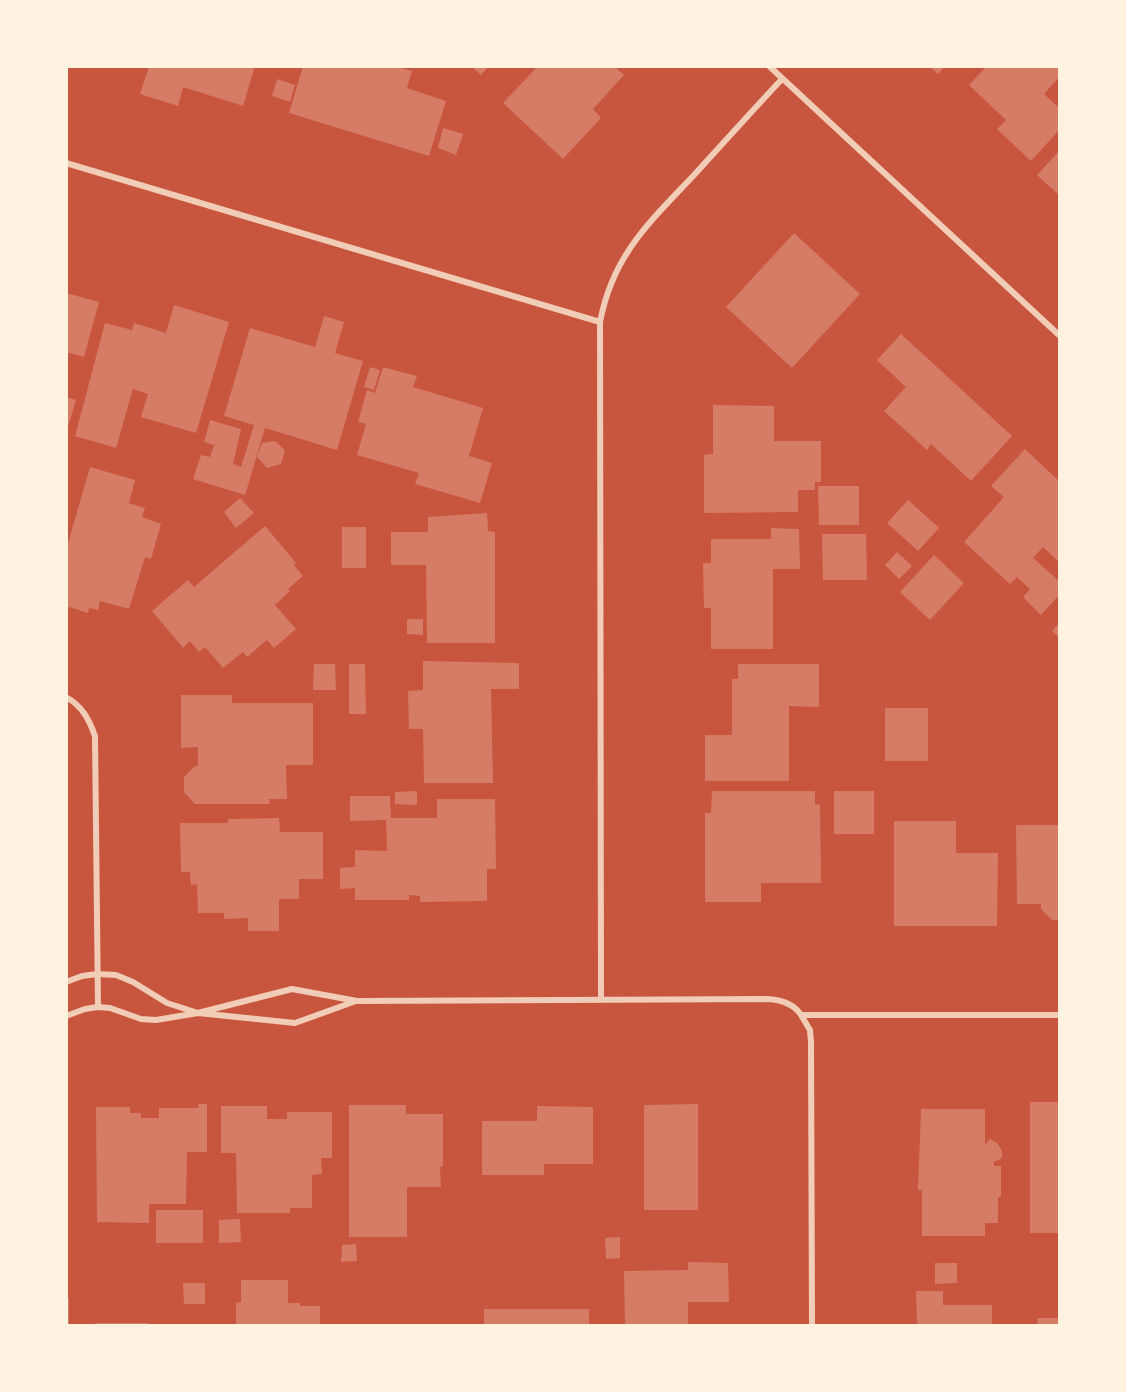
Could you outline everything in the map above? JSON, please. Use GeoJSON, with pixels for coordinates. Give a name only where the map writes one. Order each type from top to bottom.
{"type":"FeatureCollection","features":[{"type":"Feature","properties":{"kind":"street"},"geometry":{"type":"LineString","coordinates":[[769,66],[1060,336]]}},
{"type":"Feature","properties":{"kind":"street"},"geometry":{"type":"LineString","coordinates":[[601,1000],[600,322],[604,300],[613,277],[637,237],[782,79]]}},
{"type":"Feature","properties":{"kind":"street"},"geometry":{"type":"LineString","coordinates":[[66,163],[600,322]]}},
{"type":"Feature","properties":{"kind":"street"},"geometry":{"type":"LineString","coordinates":[[66,697],[82,710],[95,736],[98,1007]]}},
{"type":"Feature","properties":{"kind":"street"},"geometry":{"type":"LineString","coordinates":[[66,982],[82,976],[116,975],[133,982],[167,1003],[198,1013],[295,1023],[357,1001]]}},
{"type":"Feature","properties":{"kind":"street"},"geometry":{"type":"LineString","coordinates":[[66,1016],[98,1007],[110,1008],[141,1019],[156,1020],[198,1013],[292,989],[357,1001],[768,999],[789,1004],[801,1015],[810,1030],[811,1042],[812,1326]]}},
{"type":"Feature","properties":{"kind":"street"},"geometry":{"type":"LineString","coordinates":[[801,1015],[1060,1015]]}},
{"type":"Feature","properties":{"kind":"building"},"geometry":{"type":"Polygon","coordinates":[[[149,66],[255,66],[243,106],[183,87],[178,106],[140,94],[149,66]]]}},
{"type":"Feature","properties":{"kind":"building"},"geometry":{"type":"Polygon","coordinates":[[[303,66],[395,66],[412,71],[407,88],[446,101],[429,156],[289,113],[303,66]]]}},
{"type":"Feature","properties":{"kind":"building"},"geometry":{"type":"Polygon","coordinates":[[[471,66],[489,66],[481,75],[471,66]]]}},
{"type":"Feature","properties":{"kind":"building"},"geometry":{"type":"Polygon","coordinates":[[[538,66],[614,66],[624,75],[593,109],[601,118],[563,159],[503,103],[538,66]]]}},
{"type":"Feature","properties":{"kind":"building"},"geometry":{"type":"Polygon","coordinates":[[[929,66],[945,66],[938,74],[929,66]]]}},
{"type":"Feature","properties":{"kind":"building"},"geometry":{"type":"Polygon","coordinates":[[[987,66],[1060,66],[1060,76],[1044,94],[1060,109],[1060,129],[1031,161],[997,129],[1006,120],[969,85],[987,66]]]}},
{"type":"Feature","properties":{"kind":"building"},"geometry":{"type":"Polygon","coordinates":[[[277,79],[295,85],[290,102],[272,96],[277,79]]]}},
{"type":"Feature","properties":{"kind":"building"},"geometry":{"type":"Polygon","coordinates":[[[443,128],[463,134],[456,155],[438,148],[443,128]]]}},
{"type":"Feature","properties":{"kind":"building"},"geometry":{"type":"Polygon","coordinates":[[[1060,150],[1060,196],[1037,175],[1060,150]]]}},
{"type":"Feature","properties":{"kind":"building"},"geometry":{"type":"Polygon","coordinates":[[[794,233],[860,294],[792,368],[726,307],[794,233]]]}},
{"type":"Feature","properties":{"kind":"building"},"geometry":{"type":"Polygon","coordinates":[[[66,293],[99,302],[84,357],[66,352],[66,293]]]}},
{"type":"Feature","properties":{"kind":"building"},"geometry":{"type":"Polygon","coordinates":[[[174,305],[229,322],[196,433],[141,417],[148,394],[133,389],[116,448],[75,436],[105,323],[132,330],[134,323],[166,333],[174,305]]]}},
{"type":"Feature","properties":{"kind":"building"},"geometry":{"type":"Polygon","coordinates":[[[324,316],[344,322],[335,353],[363,361],[337,450],[265,428],[245,495],[193,479],[201,455],[210,457],[214,445],[204,442],[210,420],[241,429],[233,464],[241,467],[254,425],[224,416],[250,328],[315,347],[324,316]]]}},
{"type":"Feature","properties":{"kind":"building"},"geometry":{"type":"Polygon","coordinates":[[[901,334],[1012,436],[971,481],[931,444],[927,450],[884,411],[906,387],[877,360],[901,334]]]}},
{"type":"Feature","properties":{"kind":"building"},"geometry":{"type":"Polygon","coordinates":[[[370,367],[380,370],[374,390],[364,387],[370,367]]]}},
{"type":"Feature","properties":{"kind":"building"},"geometry":{"type":"Polygon","coordinates":[[[383,367],[417,376],[413,387],[483,408],[469,456],[492,463],[480,503],[415,484],[419,473],[357,455],[366,424],[358,422],[367,390],[375,393],[383,367]]]}},
{"type":"Feature","properties":{"kind":"building"},"geometry":{"type":"Polygon","coordinates":[[[66,397],[76,400],[67,430],[66,430],[66,397]]]}},
{"type":"Feature","properties":{"kind":"building"},"geometry":{"type":"Polygon","coordinates":[[[713,405],[774,406],[774,441],[821,441],[821,482],[815,482],[815,490],[798,490],[798,512],[704,513],[704,455],[713,454],[713,405]]]}},
{"type":"Feature","properties":{"kind":"building"},"geometry":{"type":"Polygon","coordinates":[[[275,441],[285,450],[281,464],[267,468],[257,457],[262,443],[275,441]]]}},
{"type":"Feature","properties":{"kind":"building"},"geometry":{"type":"Polygon","coordinates":[[[1025,449],[1060,482],[1060,563],[1043,547],[1033,558],[1060,582],[1060,594],[1041,615],[1023,597],[1030,589],[1017,577],[1010,584],[964,542],[1004,497],[991,486],[1025,449]]]}},
{"type":"Feature","properties":{"kind":"building"},"geometry":{"type":"Polygon","coordinates":[[[90,467],[135,480],[129,503],[145,508],[142,517],[161,524],[151,559],[145,557],[129,609],[100,601],[98,610],[89,608],[88,613],[66,606],[66,550],[90,467]]]}},
{"type":"Feature","properties":{"kind":"building"},"geometry":{"type":"Polygon","coordinates":[[[818,486],[859,486],[859,525],[819,525],[818,486]]]}},
{"type":"Feature","properties":{"kind":"building"},"geometry":{"type":"Polygon","coordinates":[[[240,498],[254,513],[236,528],[224,512],[240,498]]]}},
{"type":"Feature","properties":{"kind":"building"},"geometry":{"type":"Polygon","coordinates":[[[908,500],[939,528],[918,551],[887,523],[908,500]]]}},
{"type":"Feature","properties":{"kind":"building"},"geometry":{"type":"Polygon","coordinates":[[[487,513],[488,531],[495,532],[495,643],[427,643],[426,565],[391,565],[391,532],[428,532],[428,517],[487,513]]]}},
{"type":"Feature","properties":{"kind":"building"},"geometry":{"type":"Polygon","coordinates":[[[265,526],[296,563],[294,565],[303,576],[275,605],[296,629],[274,648],[267,640],[247,657],[243,652],[223,668],[205,647],[199,652],[190,641],[183,648],[152,611],[188,580],[194,587],[265,526]]]}},
{"type":"Feature","properties":{"kind":"building"},"geometry":{"type":"Polygon","coordinates":[[[342,527],[366,527],[366,568],[342,568],[342,527]]]}},
{"type":"Feature","properties":{"kind":"building"},"geometry":{"type":"Polygon","coordinates":[[[771,528],[799,529],[800,569],[773,569],[773,649],[711,649],[711,608],[704,608],[703,563],[711,563],[711,539],[771,539],[771,528]]]}},
{"type":"Feature","properties":{"kind":"building"},"geometry":{"type":"Polygon","coordinates":[[[822,534],[866,534],[867,580],[823,580],[822,534]]]}},
{"type":"Feature","properties":{"kind":"building"},"geometry":{"type":"Polygon","coordinates":[[[897,552],[912,566],[899,579],[885,565],[897,552]]]}},
{"type":"Feature","properties":{"kind":"building"},"geometry":{"type":"Polygon","coordinates":[[[934,555],[964,583],[930,620],[900,592],[934,555]]]}},
{"type":"Feature","properties":{"kind":"building"},"geometry":{"type":"Polygon","coordinates":[[[407,619],[423,619],[423,635],[407,634],[407,619]]]}},
{"type":"Feature","properties":{"kind":"building"},"geometry":{"type":"Polygon","coordinates":[[[1060,622],[1060,638],[1052,631],[1060,622]]]}},
{"type":"Feature","properties":{"kind":"building"},"geometry":{"type":"Polygon","coordinates":[[[423,661],[519,663],[519,689],[491,689],[493,783],[424,783],[423,729],[409,729],[408,691],[423,690],[423,661]]]}},
{"type":"Feature","properties":{"kind":"building"},"geometry":{"type":"Polygon","coordinates":[[[314,664],[335,664],[336,690],[313,690],[314,664]]]}},
{"type":"Feature","properties":{"kind":"building"},"geometry":{"type":"Polygon","coordinates":[[[349,664],[365,664],[366,714],[349,714],[349,664]]]}},
{"type":"Feature","properties":{"kind":"building"},"geometry":{"type":"Polygon","coordinates":[[[738,664],[819,664],[819,707],[789,706],[789,781],[705,781],[705,735],[732,735],[732,679],[738,679],[738,664]]]}},
{"type":"Feature","properties":{"kind":"building"},"geometry":{"type":"Polygon","coordinates":[[[181,695],[232,695],[232,703],[313,703],[313,765],[286,765],[287,799],[269,799],[270,804],[195,804],[184,792],[184,777],[195,766],[198,766],[198,747],[181,748],[181,695]]]}},
{"type":"Feature","properties":{"kind":"building"},"geometry":{"type":"Polygon","coordinates":[[[885,708],[928,708],[928,761],[885,761],[885,708]]]}},
{"type":"Feature","properties":{"kind":"building"},"geometry":{"type":"Polygon","coordinates":[[[417,791],[417,805],[395,804],[395,792],[417,791]]]}},
{"type":"Feature","properties":{"kind":"building"},"geometry":{"type":"Polygon","coordinates":[[[712,791],[815,791],[815,804],[820,805],[821,883],[761,883],[761,902],[705,902],[705,813],[711,813],[712,791]]]}},
{"type":"Feature","properties":{"kind":"building"},"geometry":{"type":"Polygon","coordinates":[[[834,791],[874,791],[874,834],[834,834],[834,791]]]}},
{"type":"Feature","properties":{"kind":"building"},"geometry":{"type":"Polygon","coordinates":[[[350,796],[390,796],[391,818],[437,818],[437,799],[495,799],[496,869],[487,869],[487,901],[420,902],[420,896],[409,895],[409,900],[355,900],[355,888],[340,889],[340,868],[355,867],[355,850],[387,851],[386,820],[350,821],[350,796]]]}},
{"type":"Feature","properties":{"kind":"building"},"geometry":{"type":"Polygon","coordinates":[[[279,818],[280,832],[323,832],[323,879],[299,879],[299,899],[279,899],[279,931],[248,931],[248,918],[224,919],[224,913],[198,913],[197,884],[191,885],[190,872],[181,872],[180,823],[228,823],[228,819],[279,818]]]}},
{"type":"Feature","properties":{"kind":"building"},"geometry":{"type":"Polygon","coordinates":[[[894,821],[956,821],[956,853],[998,853],[997,926],[894,926],[894,821]]]}},
{"type":"Feature","properties":{"kind":"building"},"geometry":{"type":"Polygon","coordinates":[[[1016,825],[1060,825],[1060,920],[1052,920],[1041,909],[1041,904],[1017,904],[1016,825]]]}},
{"type":"Feature","properties":{"kind":"building"},"geometry":{"type":"Polygon","coordinates":[[[1030,1102],[1060,1102],[1060,1233],[1030,1233],[1030,1102]]]}},
{"type":"Feature","properties":{"kind":"building"},"geometry":{"type":"Polygon","coordinates":[[[198,1104],[207,1104],[207,1152],[187,1152],[186,1204],[149,1204],[149,1223],[97,1222],[96,1107],[130,1107],[130,1113],[141,1113],[141,1118],[159,1118],[159,1108],[199,1108],[198,1104]]]}},
{"type":"Feature","properties":{"kind":"building"},"geometry":{"type":"Polygon","coordinates":[[[698,1104],[698,1210],[644,1210],[644,1105],[698,1104]]]}},
{"type":"Feature","properties":{"kind":"building"},"geometry":{"type":"Polygon","coordinates":[[[349,1105],[406,1105],[406,1114],[443,1114],[441,1187],[407,1187],[407,1237],[349,1237],[349,1105]]]}},
{"type":"Feature","properties":{"kind":"building"},"geometry":{"type":"Polygon","coordinates":[[[221,1106],[267,1106],[267,1119],[287,1119],[287,1112],[332,1112],[332,1158],[321,1158],[322,1174],[312,1175],[312,1208],[290,1208],[290,1213],[237,1213],[236,1153],[221,1153],[221,1106]]]}},
{"type":"Feature","properties":{"kind":"building"},"geometry":{"type":"Polygon","coordinates":[[[537,1106],[593,1107],[593,1164],[544,1164],[544,1175],[482,1175],[482,1121],[537,1121],[537,1106]]]}},
{"type":"Feature","properties":{"kind":"building"},"geometry":{"type":"Polygon","coordinates":[[[921,1109],[985,1109],[985,1145],[990,1139],[998,1144],[1002,1151],[1002,1158],[994,1162],[994,1166],[1001,1166],[998,1223],[985,1223],[985,1236],[922,1236],[922,1190],[918,1190],[921,1109]]]}},
{"type":"Feature","properties":{"kind":"building"},"geometry":{"type":"Polygon","coordinates":[[[156,1210],[203,1210],[203,1243],[156,1243],[156,1210]]]}},
{"type":"Feature","properties":{"kind":"building"},"geometry":{"type":"Polygon","coordinates":[[[240,1219],[241,1242],[219,1243],[219,1220],[240,1219]]]}},
{"type":"Feature","properties":{"kind":"building"},"geometry":{"type":"Polygon","coordinates":[[[620,1237],[620,1258],[606,1259],[605,1238],[620,1237]]]}},
{"type":"Feature","properties":{"kind":"building"},"geometry":{"type":"Polygon","coordinates":[[[356,1244],[357,1261],[341,1262],[342,1245],[356,1244]]]}},
{"type":"Feature","properties":{"kind":"building"},"geometry":{"type":"Polygon","coordinates":[[[688,1262],[728,1263],[729,1302],[688,1302],[688,1326],[625,1326],[624,1271],[688,1270],[688,1262]]]}},
{"type":"Feature","properties":{"kind":"building"},"geometry":{"type":"Polygon","coordinates":[[[935,1263],[957,1263],[957,1283],[935,1284],[935,1263]]]}},
{"type":"Feature","properties":{"kind":"building"},"geometry":{"type":"Polygon","coordinates":[[[241,1280],[288,1280],[288,1303],[300,1303],[300,1306],[320,1306],[320,1326],[236,1326],[236,1303],[241,1302],[241,1280]]]}},
{"type":"Feature","properties":{"kind":"building"},"geometry":{"type":"Polygon","coordinates":[[[183,1283],[205,1283],[205,1304],[184,1304],[183,1283]]]}},
{"type":"Feature","properties":{"kind":"building"},"geometry":{"type":"Polygon","coordinates":[[[916,1291],[943,1291],[943,1305],[992,1305],[992,1326],[917,1326],[916,1291]]]}},
{"type":"Feature","properties":{"kind":"building"},"geometry":{"type":"Polygon","coordinates":[[[66,1298],[69,1298],[69,1326],[66,1326],[66,1298]]]}},
{"type":"Feature","properties":{"kind":"building"},"geometry":{"type":"Polygon","coordinates":[[[484,1309],[589,1309],[589,1326],[484,1326],[484,1309]]]}},
{"type":"Feature","properties":{"kind":"building"},"geometry":{"type":"Polygon","coordinates":[[[1037,1318],[1060,1318],[1060,1326],[1038,1326],[1037,1318]]]}},
{"type":"Feature","properties":{"kind":"building"},"geometry":{"type":"Polygon","coordinates":[[[95,1323],[148,1323],[148,1326],[95,1326],[95,1323]]]}}]}
